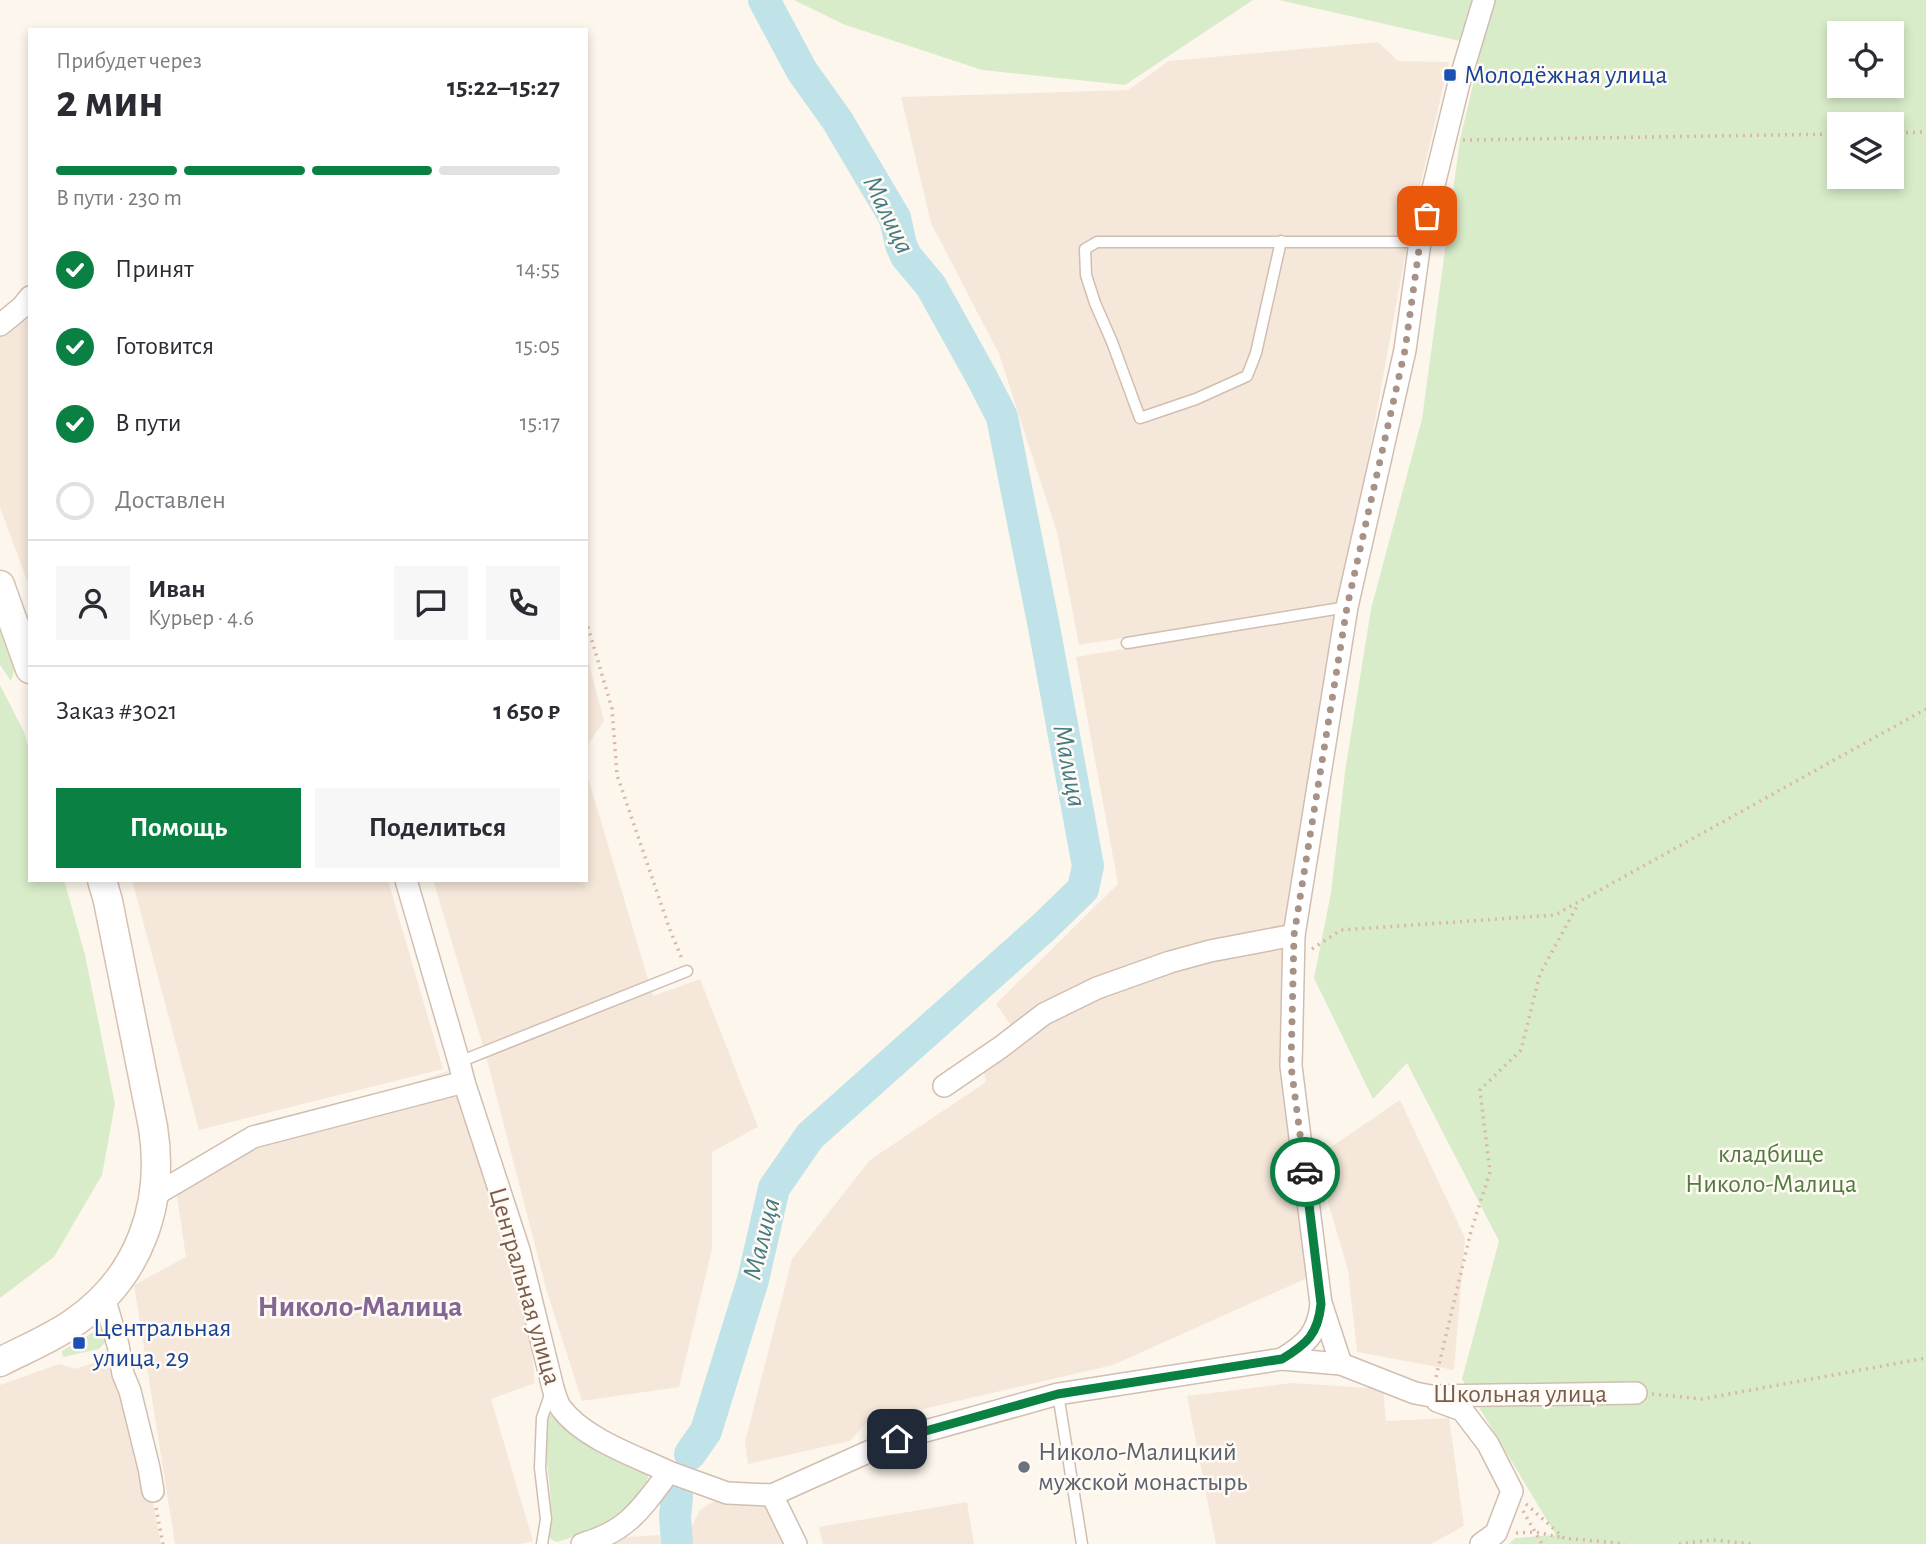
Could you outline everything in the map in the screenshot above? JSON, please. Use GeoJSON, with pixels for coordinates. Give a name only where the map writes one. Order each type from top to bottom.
{"type":"FeatureCollection","features":[{"type":"Feature","properties":{"kind":"street"},"geometry":{"type":"LineString","coordinates":[[1341,1364],[1321,1304],[1291,1066],[1294,935],[1347,607],[1405,350],[1420,242],[1459,83],[1484,0]]}},
{"type":"Feature","properties":{"kind":"street"},"geometry":{"type":"LineString","coordinates":[[0,325],[28,300]]}},
{"type":"Feature","properties":{"kind":"street"},"geometry":{"type":"LineString","coordinates":[[0,585],[28,662]]}},
{"type":"Feature","properties":{"kind":"street"},"geometry":{"type":"LineString","coordinates":[[0,1362],[64,1329],[85,1315],[104,1297],[137,1250],[150,1218],[155,1195],[157,1161],[153,1127],[103,882]]}},
{"type":"Feature","properties":{"kind":"street","name":"Центральная улица"},"geometry":{"type":"LineString","coordinates":[[406,882],[461,1072],[519,1250],[560,1407],[580,1427],[599,1439],[669,1472]]}},
{"type":"Feature","properties":{"kind":"street"},"geometry":{"type":"LineString","coordinates":[[944,1086],[1044,1014],[1097,988],[1210,951],[1294,935]]}},
{"type":"Feature","properties":{"kind":"street"},"geometry":{"type":"LineString","coordinates":[[155,1195],[253,1137],[461,1072]]}},
{"type":"Feature","properties":{"kind":"street"},"geometry":{"type":"LineString","coordinates":[[104,1297],[123,1374],[130,1391],[153,1491]]}},
{"type":"Feature","properties":{"kind":"street"},"geometry":{"type":"LineString","coordinates":[[1282,1359],[1301,1347],[1313,1335],[1320,1318],[1321,1304]]}},
{"type":"Feature","properties":{"kind":"street","name":"Школьная улица"},"geometry":{"type":"LineString","coordinates":[[669,1472],[727,1493],[772,1495],[897,1439],[1058,1394],[1282,1359],[1341,1364],[1423,1394],[1636,1393]]}},
{"type":"Feature","properties":{"kind":"street"},"geometry":{"type":"LineString","coordinates":[[1423,1394],[1462,1410],[1488,1444],[1512,1491],[1489,1539]]}},
{"type":"Feature","properties":{"kind":"street"},"geometry":{"type":"LineString","coordinates":[[582,1544],[600,1539],[637,1515],[669,1472]]}},
{"type":"Feature","properties":{"kind":"street"},"geometry":{"type":"LineString","coordinates":[[772,1495],[796,1544]]}},
{"type":"Feature","properties":{"kind":"lane"},"geometry":{"type":"LineString","coordinates":[[1281,241],[1256,353],[1247,376],[1196,399],[1140,418],[1089,285],[1085,249],[1097,242],[1281,241],[1420,242]]}},
{"type":"Feature","properties":{"kind":"lane"},"geometry":{"type":"LineString","coordinates":[[1127,643],[1347,607]]}},
{"type":"Feature","properties":{"kind":"lane"},"geometry":{"type":"LineString","coordinates":[[461,1072],[687,971]]}},
{"type":"Feature","properties":{"kind":"lane"},"geometry":{"type":"LineString","coordinates":[[542,1544],[546,1519],[540,1468],[542,1418],[553,1388]]}},
{"type":"Feature","properties":{"kind":"lane"},"geometry":{"type":"LineString","coordinates":[[1058,1394],[1082,1544]]}},
{"type":"Feature","properties":{"kind":"path"},"geometry":{"type":"LineString","coordinates":[[1904,133],[1926,132]]}},
{"type":"Feature","properties":{"kind":"path"},"geometry":{"type":"LineString","coordinates":[[1461,140],[1827,134]]}},
{"type":"Feature","properties":{"kind":"path"},"geometry":{"type":"LineString","coordinates":[[588,627],[612,709],[617,775],[670,930],[687,971]]}},
{"type":"Feature","properties":{"kind":"path"},"geometry":{"type":"LineString","coordinates":[[1294,960],[1341,930],[1555,915],[1926,709]]}},
{"type":"Feature","properties":{"kind":"path"},"geometry":{"type":"LineString","coordinates":[[1423,1394],[1490,1172],[1480,1090],[1521,1049],[1540,974],[1579,902]]}},
{"type":"Feature","properties":{"kind":"path"},"geometry":{"type":"LineString","coordinates":[[1636,1393],[1702,1399],[1926,1358]]}},
{"type":"Feature","properties":{"kind":"path"},"geometry":{"type":"LineString","coordinates":[[153,1491],[163,1544]]}},
{"type":"Feature","properties":{"kind":"path"},"geometry":{"type":"LineString","coordinates":[[1512,1491],[1542,1544]]}},
{"type":"Feature","properties":{"kind":"path"},"geometry":{"type":"LineString","coordinates":[[1512,1491],[1564,1538]]}},
{"type":"Feature","properties":{"kind":"path"},"geometry":{"type":"LineString","coordinates":[[1489,1539],[1535,1532],[1564,1538],[1625,1544]]}},
{"type":"Feature","properties":{"kind":"path"},"geometry":{"type":"LineString","coordinates":[[1679,1544],[1712,1539],[1753,1544]]}},
{"type":"Feature","properties":{"kind":"shaded area"},"geometry":{"type":"Polygon","coordinates":[[[1378,42],[1398,61],[1449,62],[1410,229],[1342,602],[1079,645],[1057,532],[999,354],[931,223],[901,97],[1128,90],[1169,61],[1378,42]]]}},
{"type":"Feature","properties":{"kind":"shaded area"},"geometry":{"type":"Polygon","coordinates":[[[28,304],[28,584],[0,507],[0,334],[28,304]]]}},
{"type":"Feature","properties":{"kind":"shaded area"},"geometry":{"type":"Polygon","coordinates":[[[1340,613],[1302,842],[1283,932],[1285,1066],[1315,1251],[1305,1279],[1113,1365],[867,1422],[850,1441],[748,1464],[745,1442],[792,1259],[870,1160],[986,1082],[982,1062],[1017,1034],[996,1004],[1118,884],[1076,657],[1340,613]]]}},
{"type":"Feature","properties":{"kind":"shaded area"},"geometry":{"type":"Polygon","coordinates":[[[588,661],[604,721],[588,744],[588,661]]]}},
{"type":"Feature","properties":{"kind":"shaded area"},"geometry":{"type":"Polygon","coordinates":[[[588,778],[653,996],[700,979],[758,1127],[712,1152],[712,1249],[679,1387],[582,1401],[547,1292],[485,1052],[434,882],[588,882],[588,778]]]}},
{"type":"Feature","properties":{"kind":"shaded area"},"geometry":{"type":"Polygon","coordinates":[[[133,882],[389,882],[443,1069],[199,1130],[133,882]]]}},
{"type":"Feature","properties":{"kind":"shaded area"},"geometry":{"type":"Polygon","coordinates":[[[448,1071],[526,1298],[535,1383],[491,1399],[533,1541],[521,1544],[175,1544],[134,1285],[186,1257],[177,1196],[267,1132],[448,1071]]]}},
{"type":"Feature","properties":{"kind":"shaded area"},"geometry":{"type":"Polygon","coordinates":[[[1400,1100],[1465,1238],[1454,1370],[1357,1352],[1348,1270],[1315,1158],[1400,1100]]]}},
{"type":"Feature","properties":{"kind":"shaded area"},"geometry":{"type":"Polygon","coordinates":[[[115,1356],[142,1444],[161,1544],[0,1544],[0,1385],[59,1364],[75,1369],[115,1356]]]}},
{"type":"Feature","properties":{"kind":"shaded area"},"geometry":{"type":"Polygon","coordinates":[[[1292,1383],[1383,1389],[1386,1421],[1449,1418],[1464,1526],[1431,1544],[1216,1544],[1187,1396],[1292,1383]]]}},
{"type":"Feature","properties":{"kind":"shaded area"},"geometry":{"type":"Polygon","coordinates":[[[727,1493],[772,1495],[796,1544],[684,1544],[700,1510],[727,1493]]]}},
{"type":"Feature","properties":{"kind":"shaded area"},"geometry":{"type":"Polygon","coordinates":[[[967,1502],[974,1544],[823,1544],[819,1527],[967,1502]]]}},
{"type":"Feature","properties":{"kind":"shaded area"},"geometry":{"type":"Polygon","coordinates":[[[659,1535],[661,1544],[582,1544],[600,1539],[659,1535]]]}},
{"type":"Feature","properties":{"kind":"green space"},"geometry":{"type":"Polygon","coordinates":[[[794,0],[1253,0],[1125,85],[982,70],[843,24],[794,0]]]}},
{"type":"Feature","properties":{"kind":"green space","name":"кладбище Николо-Малица"},"geometry":{"type":"Polygon","coordinates":[[[1279,0],[1926,0],[1926,1544],[1509,1544],[1515,1538],[1556,1535],[1462,1379],[1499,1241],[1407,1063],[1373,1099],[1314,978],[1331,893],[1345,772],[1371,609],[1422,419],[1460,140],[1482,46],[1279,0]]]}},
{"type":"Feature","properties":{"kind":"green space"},"geometry":{"type":"Polygon","coordinates":[[[0,623],[16,664],[11,681],[0,665],[0,623]]]}},
{"type":"Feature","properties":{"kind":"green space"},"geometry":{"type":"Polygon","coordinates":[[[0,685],[24,732],[28,747],[28,882],[65,882],[85,955],[115,1104],[102,1175],[54,1257],[0,1298],[0,685]]]}},
{"type":"Feature","properties":{"kind":"green space"},"geometry":{"type":"Polygon","coordinates":[[[100,1328],[105,1330],[109,1338],[99,1349],[63,1357],[62,1351],[100,1328]]]}},
{"type":"Feature","properties":{"kind":"green space"},"geometry":{"type":"Polygon","coordinates":[[[549,1414],[648,1474],[642,1490],[618,1514],[589,1530],[557,1542],[549,1537],[551,1495],[546,1437],[549,1414]]]}},
{"type":"Feature","properties":{"kind":"waterway","name":"Малица"},"geometry":{"type":"LineString","coordinates":[[690,1454],[706,1431],[753,1280],[774,1188],[810,1136],[1083,889],[1088,866],[1002,417],[931,286],[906,256],[895,218],[837,120],[802,71],[764,0]]}},
{"type":"Feature","properties":{"kind":"waterway","name":"Малица"},"geometry":{"type":"LineString","coordinates":[[677,1497],[677,1544]]}},
{"type":"Feature","properties":{"kind":"way so far"},"geometry":{"type":"LineString","coordinates":[[1305,1172],[1291,1066],[1294,935],[1347,607],[1405,350],[1420,242],[1427,216]]}},
{"type":"Feature","properties":{"kind":"place","name":"Молодёжная улица"},"geometry":{"type":"Point","coordinates":[1450,75]}},
{"type":"Feature","properties":{"kind":"place","name":"Центральная улица, 29"},"geometry":{"type":"Point","coordinates":[79,1343]}},
{"type":"Feature","properties":{"kind":"place","name":"Николо-Малицкий мужской монастырь"},"geometry":{"type":"Point","coordinates":[1024,1467]}},
{"type":"Feature","properties":{"kind":"district","name":"Николо-Малица"},"geometry":{"type":"Point","coordinates":[360,1307]}},
{"type":"Feature","properties":{"kind":"route"},"geometry":{"type":"LineString","coordinates":[[897,1439],[1058,1394],[1282,1359],[1301,1347],[1313,1335],[1320,1318],[1321,1304],[1305,1172]]}}]}
